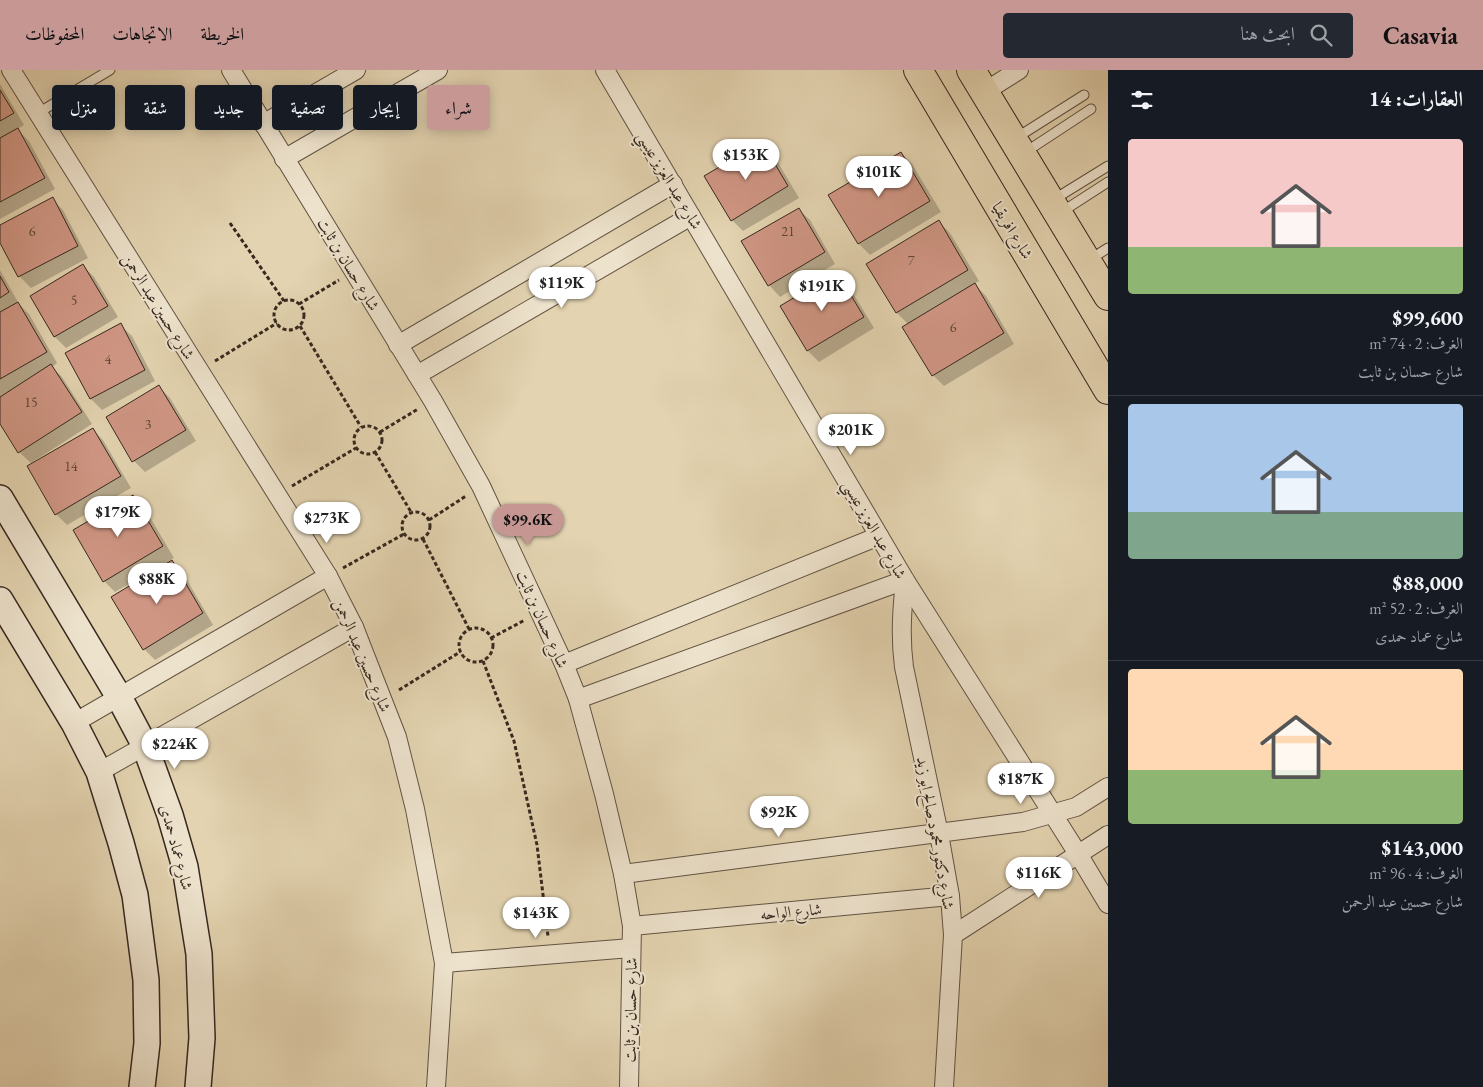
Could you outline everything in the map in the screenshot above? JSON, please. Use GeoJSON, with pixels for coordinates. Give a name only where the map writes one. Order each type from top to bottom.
{"type":"FeatureCollection","features":[{"type":"Feature","properties":{"kind":"main road","name":"شارع افريقيا"},"geometry":{"type":"LineString","coordinates":[[918,70],[1108,390]]}},
{"type":"Feature","properties":{"kind":"main road"},"geometry":{"type":"LineString","coordinates":[[978,81],[1055,208],[1100,270]]}},
{"type":"Feature","properties":{"kind":"street","name":"شارع حسين عبد الرحمن"},"geometry":{"type":"LineString","coordinates":[[11,70],[328,576],[354,627],[397,737],[415,808],[444,963],[436,1087]]}},
{"type":"Feature","properties":{"kind":"street","name":"شارع حسان بن ثابت"},"geometry":{"type":"LineString","coordinates":[[231,70],[417,375],[481,486],[564,664],[578,699],[604,794],[623,874],[632,926],[629,1087]]}},
{"type":"Feature","properties":{"kind":"street"},"geometry":{"type":"LineString","coordinates":[[263,124],[356,70]]}},
{"type":"Feature","properties":{"kind":"street"},"geometry":{"type":"LineString","coordinates":[[284,159],[438,70]]}},
{"type":"Feature","properties":{"kind":"street","name":"شارع عبد العزيز عيسي"},"geometry":{"type":"LineString","coordinates":[[605,70],[905,580],[1078,854]]}},
{"type":"Feature","properties":{"kind":"street"},"geometry":{"type":"LineString","coordinates":[[978,81],[1020,70]]}},
{"type":"Feature","properties":{"kind":"street"},"geometry":{"type":"LineString","coordinates":[[398,345],[672,184]]}},
{"type":"Feature","properties":{"kind":"street"},"geometry":{"type":"LineString","coordinates":[[417,375],[691,216]]}},
{"type":"Feature","properties":{"kind":"street","name":"شارع عماد حمدى"},"geometry":{"type":"LineString","coordinates":[[0,498],[119,697],[145,746],[170,815],[185,867],[199,954],[202,1038],[198,1087]]}},
{"type":"Feature","properties":{"kind":"street"},"geometry":{"type":"LineString","coordinates":[[564,664],[879,536]]}},
{"type":"Feature","properties":{"kind":"street"},"geometry":{"type":"LineString","coordinates":[[74,723],[328,576]]}},
{"type":"Feature","properties":{"kind":"street"},"geometry":{"type":"LineString","coordinates":[[578,699],[905,580]]}},
{"type":"Feature","properties":{"kind":"street","name":"شارع دكتور محمود صالح ابو زيد"},"geometry":{"type":"LineString","coordinates":[[905,580],[901,645],[950,896],[953,935],[944,1087]]}},
{"type":"Feature","properties":{"kind":"street"},"geometry":{"type":"LineString","coordinates":[[0,600],[74,723],[99,772],[135,895],[146,980],[148,1043],[142,1087]]}},
{"type":"Feature","properties":{"kind":"street"},"geometry":{"type":"LineString","coordinates":[[99,772],[354,627]]}},
{"type":"Feature","properties":{"kind":"street"},"geometry":{"type":"LineString","coordinates":[[623,874],[1023,822],[1076,807],[1108,787]]}},
{"type":"Feature","properties":{"kind":"street"},"geometry":{"type":"LineString","coordinates":[[953,935],[1108,835]]}},
{"type":"Feature","properties":{"kind":"street"},"geometry":{"type":"LineString","coordinates":[[1078,854],[1108,904]]}},
{"type":"Feature","properties":{"kind":"street","name":"شارع الواحه"},"geometry":{"type":"LineString","coordinates":[[632,926],[950,896]]}},
{"type":"Feature","properties":{"kind":"street"},"geometry":{"type":"LineString","coordinates":[[444,963],[631,948]]}},
{"type":"Feature","properties":{"kind":"lane"},"geometry":{"type":"LineString","coordinates":[[38,113],[110,70]]}},
{"type":"Feature","properties":{"kind":"lane"},"geometry":{"type":"LineString","coordinates":[[1018,147],[1084,95]]}},
{"type":"Feature","properties":{"kind":"lane"},"geometry":{"type":"LineString","coordinates":[[1018,147],[1091,109]]}},
{"type":"Feature","properties":{"kind":"lane"},"geometry":{"type":"LineString","coordinates":[[1055,208],[1108,166]]}},
{"type":"Feature","properties":{"kind":"lane"},"geometry":{"type":"LineString","coordinates":[[1055,208],[1108,182]]}},
{"type":"Feature","properties":{"kind":"path"},"geometry":{"type":"LineString","coordinates":[[230,223],[284,301]]}},
{"type":"Feature","properties":{"kind":"path"},"geometry":{"type":"LineString","coordinates":[[299,304],[353,272]]}},
{"type":"Feature","properties":{"kind":"path"},"geometry":{"type":"LineString","coordinates":[[284,301],[294,301],[299,304],[304,310],[304,318],[300,326],[295,330],[281,328],[276,323],[274,317],[278,305],[284,301]]}},
{"type":"Feature","properties":{"kind":"path"},"geometry":{"type":"LineString","coordinates":[[199,370],[276,323]]}},
{"type":"Feature","properties":{"kind":"path"},"geometry":{"type":"LineString","coordinates":[[300,326],[361,427]]}},
{"type":"Feature","properties":{"kind":"path"},"geometry":{"type":"LineString","coordinates":[[380,432],[432,401]]}},
{"type":"Feature","properties":{"kind":"path"},"geometry":{"type":"LineString","coordinates":[[371,426],[380,432],[382,443],[375,452],[364,454],[356,448],[354,436],[361,427],[371,426]]}},
{"type":"Feature","properties":{"kind":"path"},"geometry":{"type":"LineString","coordinates":[[278,495],[356,448]]}},
{"type":"Feature","properties":{"kind":"path"},"geometry":{"type":"LineString","coordinates":[[375,452],[411,512]]}},
{"type":"Feature","properties":{"kind":"path"},"geometry":{"type":"LineString","coordinates":[[429,520],[481,486]]}},
{"type":"Feature","properties":{"kind":"path"},"geometry":{"type":"LineString","coordinates":[[411,512],[418,512],[429,520],[430,530],[423,539],[413,541],[404,534],[401,524],[411,512]]}},
{"type":"Feature","properties":{"kind":"path"},"geometry":{"type":"LineString","coordinates":[[328,576],[404,534]]}},
{"type":"Feature","properties":{"kind":"path"},"geometry":{"type":"LineString","coordinates":[[423,539],[469,630]]}},
{"type":"Feature","properties":{"kind":"path"},"geometry":{"type":"LineString","coordinates":[[491,638],[540,612]]}},
{"type":"Feature","properties":{"kind":"path"},"geometry":{"type":"LineString","coordinates":[[475,628],[482,629],[491,638],[493,645],[491,651],[483,661],[470,661],[464,658],[460,652],[460,639],[463,633],[469,630],[475,628]]}},
{"type":"Feature","properties":{"kind":"path"},"geometry":{"type":"LineString","coordinates":[[383,700],[460,652]]}},
{"type":"Feature","properties":{"kind":"path"},"geometry":{"type":"LineString","coordinates":[[483,661],[514,741],[537,845],[550,954]]}},
{"type":"Feature","properties":{"kind":"building"},"geometry":{"type":"Polygon","coordinates":[[[0,90],[14,113],[0,121],[0,90]]]}},
{"type":"Feature","properties":{"kind":"building"},"geometry":{"type":"Polygon","coordinates":[[[18,128],[45,178],[0,202],[0,138],[18,128]]]}},
{"type":"Feature","properties":{"kind":"building"},"geometry":{"type":"Polygon","coordinates":[[[762,142],[788,186],[731,221],[704,176],[762,142]]]}},
{"type":"Feature","properties":{"kind":"building"},"geometry":{"type":"Polygon","coordinates":[[[901,152],[930,201],[858,244],[828,195],[901,152]]]}},
{"type":"Feature","properties":{"kind":"building"},"geometry":{"type":"Polygon","coordinates":[[[53,197],[78,246],[18,277],[0,243],[0,225],[53,197]]]}},
{"type":"Feature","properties":{"kind":"building"},"geometry":{"type":"Polygon","coordinates":[[[799,208],[825,252],[768,286],[741,241],[799,208]]]}},
{"type":"Feature","properties":{"kind":"building"},"geometry":{"type":"Polygon","coordinates":[[[939,220],[968,270],[896,313],[866,264],[939,220]]]}},
{"type":"Feature","properties":{"kind":"building"},"geometry":{"type":"Polygon","coordinates":[[[83,264],[108,306],[54,337],[30,296],[83,264]]]}},
{"type":"Feature","properties":{"kind":"building"},"geometry":{"type":"Polygon","coordinates":[[[837,272],[864,317],[807,351],[780,306],[837,272]]]}},
{"type":"Feature","properties":{"kind":"building"},"geometry":{"type":"Polygon","coordinates":[[[0,276],[9,292],[0,298],[0,276]]]}},
{"type":"Feature","properties":{"kind":"building"},"geometry":{"type":"Polygon","coordinates":[[[975,283],[1004,333],[932,376],[902,327],[975,283]]]}},
{"type":"Feature","properties":{"kind":"building"},"geometry":{"type":"Polygon","coordinates":[[[18,302],[47,352],[0,379],[0,312],[18,302]]]}},
{"type":"Feature","properties":{"kind":"building"},"geometry":{"type":"Polygon","coordinates":[[[121,323],[145,370],[90,399],[65,353],[121,323]]]}},
{"type":"Feature","properties":{"kind":"building"},"geometry":{"type":"Polygon","coordinates":[[[51,364],[82,412],[18,453],[0,424],[0,397],[51,364]]]}},
{"type":"Feature","properties":{"kind":"building"},"geometry":{"type":"Polygon","coordinates":[[[159,385],[186,430],[132,462],[106,417],[159,385]]]}},
{"type":"Feature","properties":{"kind":"building"},"geometry":{"type":"Polygon","coordinates":[[[93,428],[121,476],[55,515],[27,466],[93,428]]]}},
{"type":"Feature","properties":{"kind":"building"},"geometry":{"type":"Polygon","coordinates":[[[133,495],[163,546],[103,582],[73,530],[133,495]]]}},
{"type":"Feature","properties":{"kind":"building"},"geometry":{"type":"Polygon","coordinates":[[[172,560],[203,613],[143,650],[111,597],[172,560]]]}}]}
